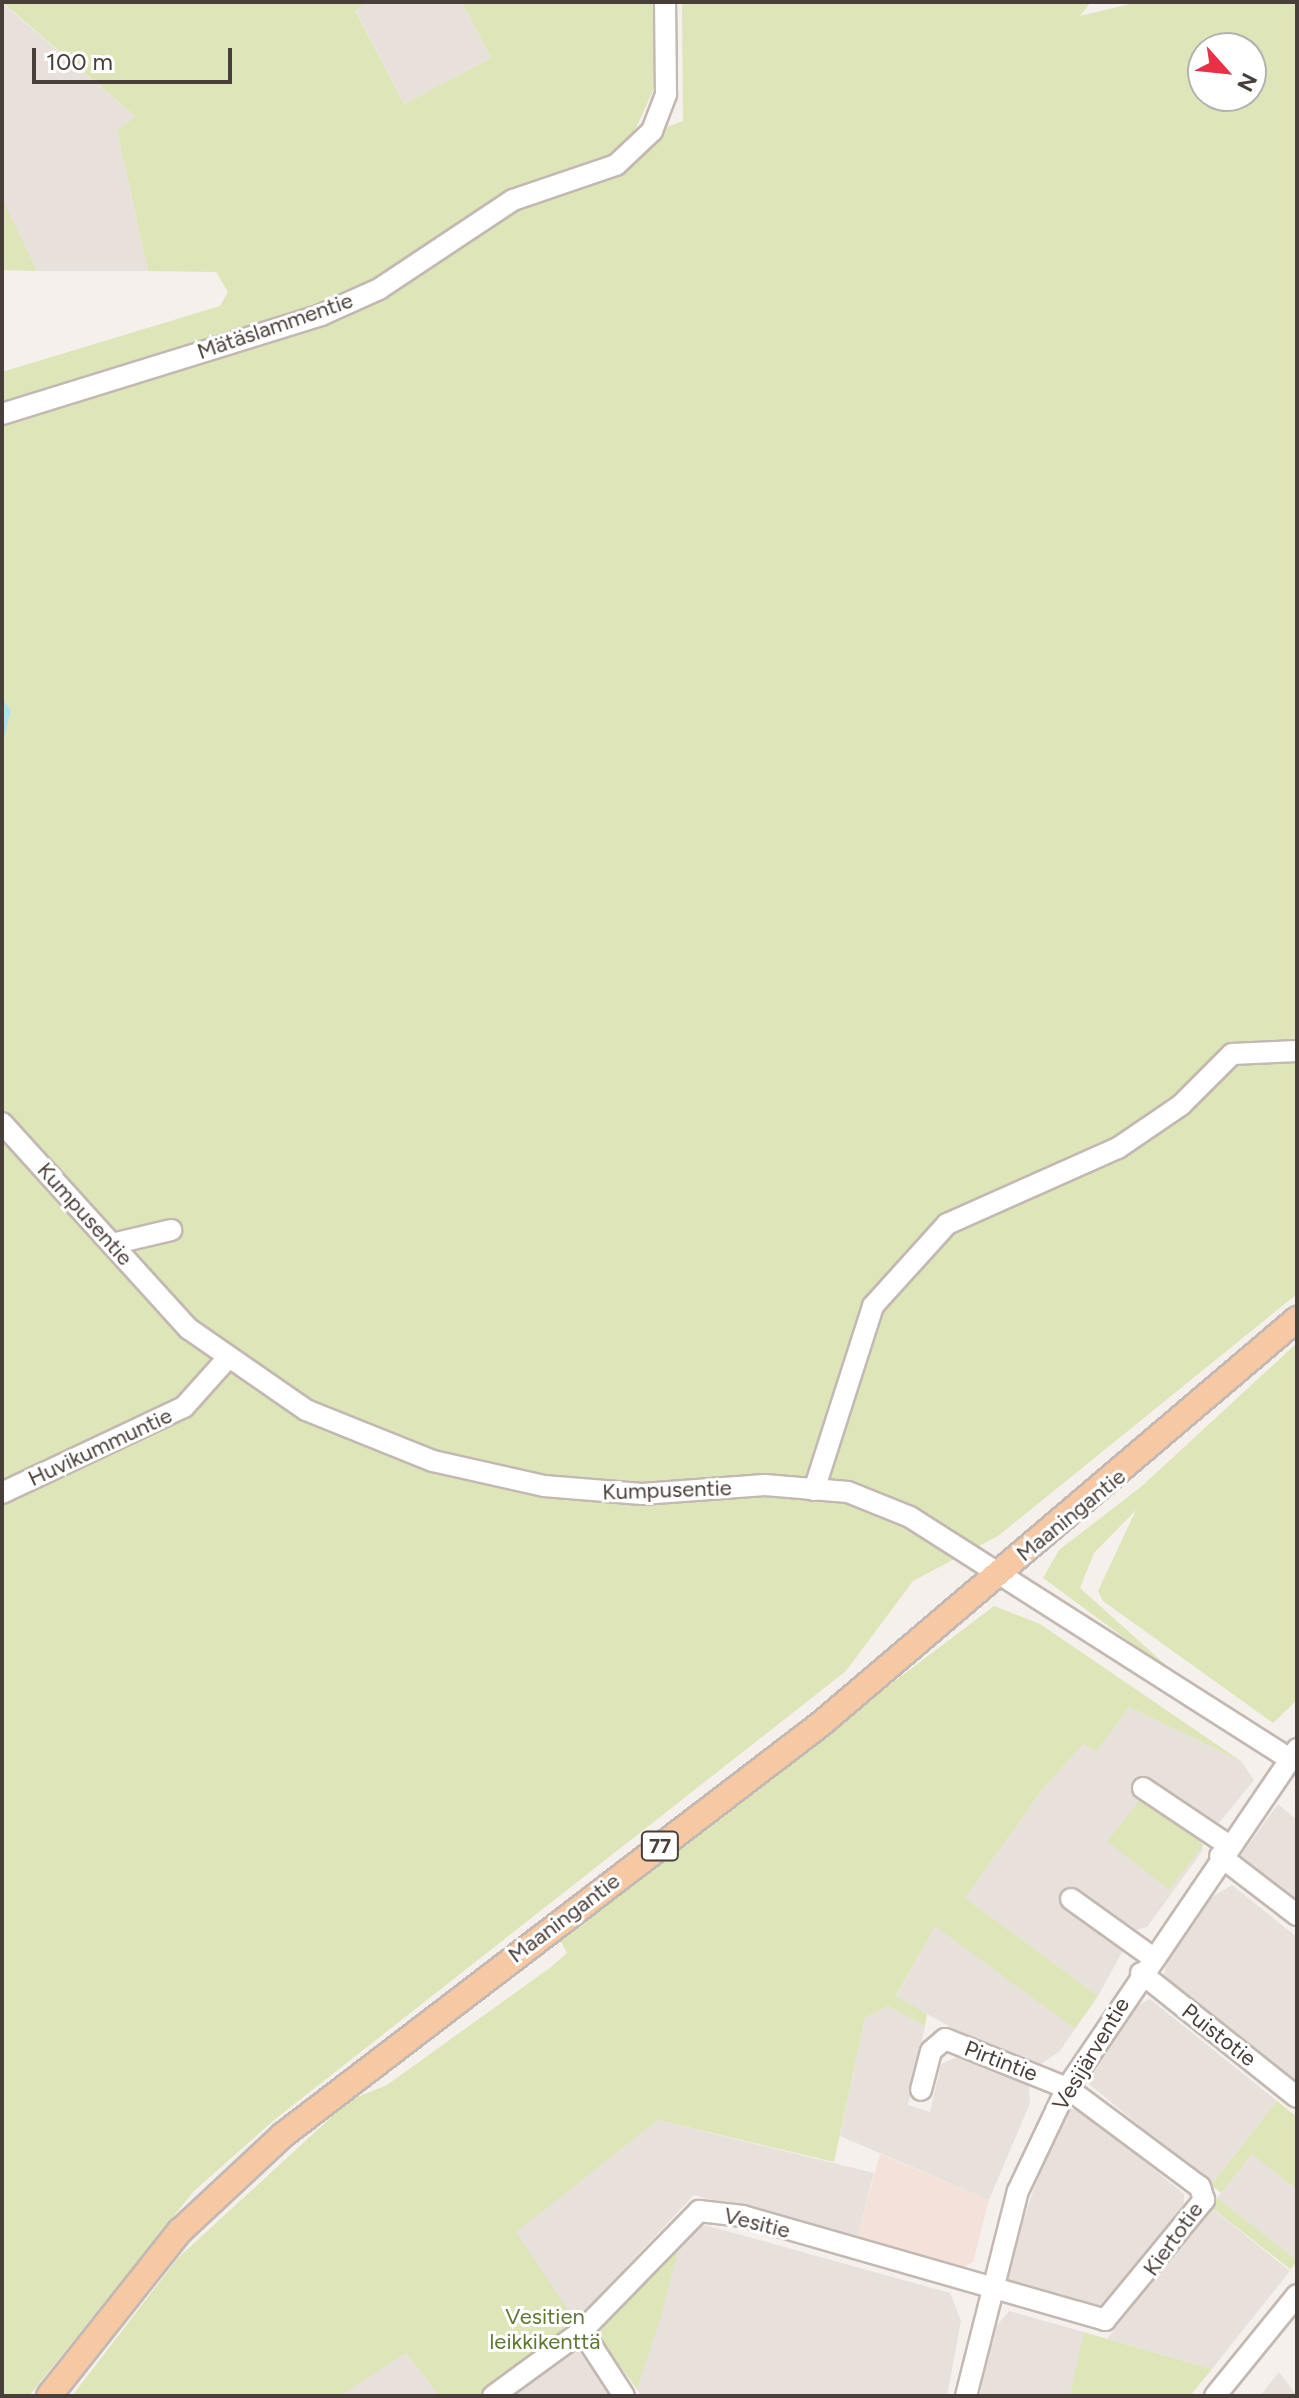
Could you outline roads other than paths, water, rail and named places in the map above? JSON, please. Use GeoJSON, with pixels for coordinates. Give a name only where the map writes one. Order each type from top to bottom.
{"type":"FeatureCollection","features":[{"type":"Feature","properties":{"kind":"main road","name":"Maaningantie"},"geometry":{"type":"LineString","coordinates":[[49,2396],[180,2231],[283,2135],[822,1723],[1297,1319]]}},
{"type":"Feature","properties":{"kind":"street","name":"Mätäslammentie"},"geometry":{"type":"LineString","coordinates":[[2,414],[336,308],[379,289],[513,200],[616,165],[652,131],[666,94],[665,2]]}},
{"type":"Feature","properties":{"kind":"street"},"geometry":{"type":"LineString","coordinates":[[814,1490],[873,1306],[947,1224],[1118,1148],[1181,1105],[1232,1054],[1297,1051]]}},
{"type":"Feature","properties":{"kind":"street","name":"Kumpusentie"},"geometry":{"type":"LineString","coordinates":[[2,1123],[112,1244],[226,1360],[306,1410],[433,1461],[493,1477],[591,1493],[848,1492],[910,1517],[1293,1754]]}},
{"type":"Feature","properties":{"kind":"street"},"geometry":{"type":"LineString","coordinates":[[112,1244],[171,1230]]}},
{"type":"Feature","properties":{"kind":"street","name":"Huvikummuntie"},"geometry":{"type":"LineString","coordinates":[[2,1493],[184,1407],[226,1360]]}},
{"type":"Feature","properties":{"kind":"street","name":"Vesijärventie"},"geometry":{"type":"LineString","coordinates":[[966,2396],[988,2290],[1018,2191],[1067,2088],[1146,1965],[1293,1754]]}},
{"type":"Feature","properties":{"kind":"street"},"geometry":{"type":"LineString","coordinates":[[1143,1788],[1224,1851],[1297,1915]]}},
{"type":"Feature","properties":{"kind":"street","name":"Puistotie"},"geometry":{"type":"LineString","coordinates":[[1071,1899],[1297,2097]]}},
{"type":"Feature","properties":{"kind":"street","name":"Pirtintie"},"geometry":{"type":"LineString","coordinates":[[921,2090],[931,2051],[945,2039],[1067,2088]]}},
{"type":"Feature","properties":{"kind":"street","name":"Kiertotie"},"geometry":{"type":"LineString","coordinates":[[988,2290],[1105,2320],[1204,2200],[1200,2187],[1067,2088]]}},
{"type":"Feature","properties":{"kind":"street","name":"Vesitie"},"geometry":{"type":"LineString","coordinates":[[493,2396],[582,2331],[699,2211],[743,2216],[988,2290]]}},
{"type":"Feature","properties":{"kind":"street"},"geometry":{"type":"LineString","coordinates":[[1215,2396],[1297,2295]]}},
{"type":"Feature","properties":{"kind":"street"},"geometry":{"type":"LineString","coordinates":[[582,2331],[624,2396]]}},
{"type":"Feature","properties":{"kind":"water"},"geometry":{"type":"Polygon","coordinates":[[[2,698],[11,710],[2,747],[2,698]]]}},
{"type":"Feature","properties":{"kind":"park label","name":"Vesitien leikkikenttä"},"geometry":{"type":"Point","coordinates":[545,2328]}}]}
